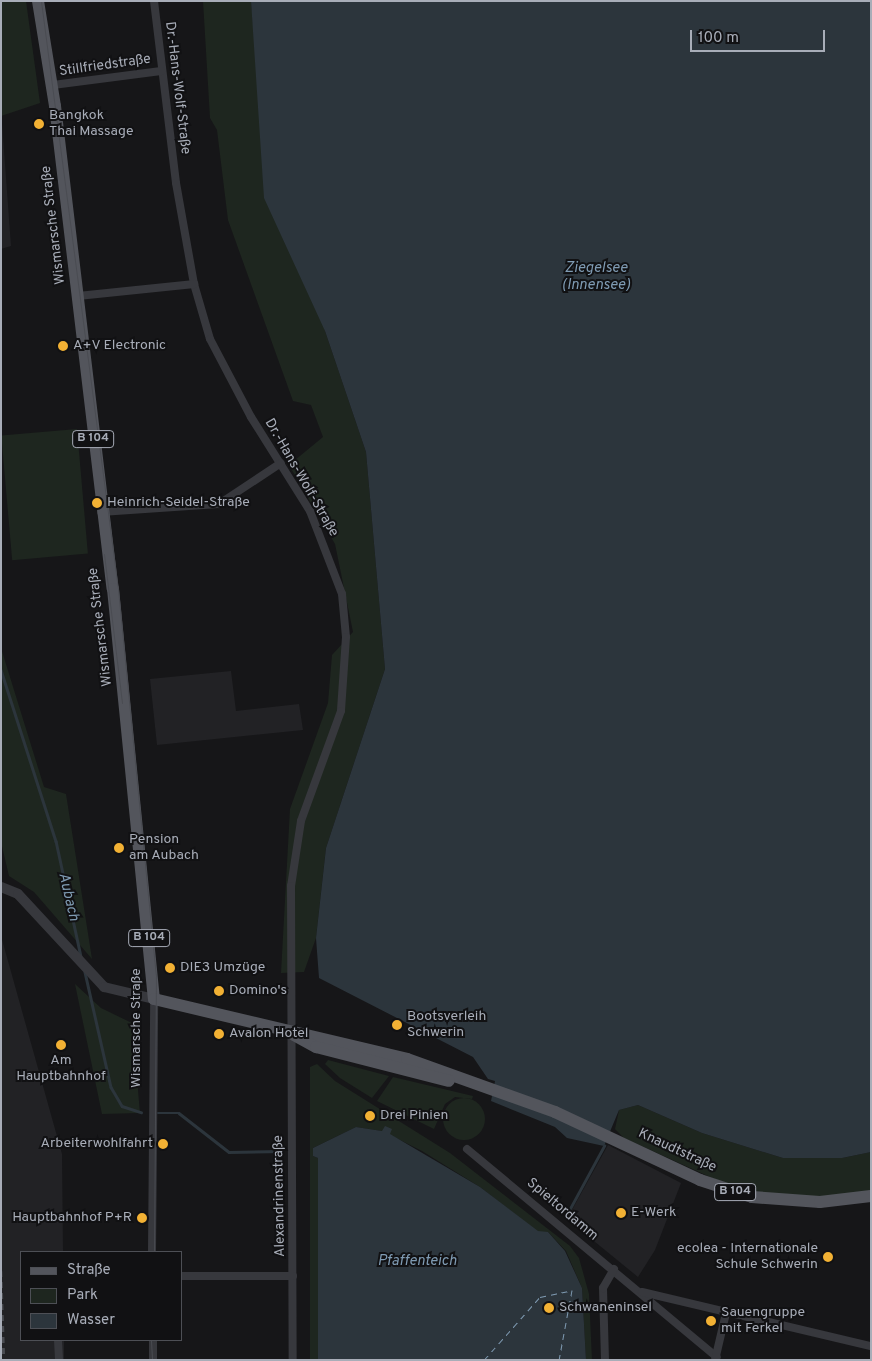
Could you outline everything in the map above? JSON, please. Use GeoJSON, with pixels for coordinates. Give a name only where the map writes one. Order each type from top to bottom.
{"type":"FeatureCollection","features":[{"type":"Feature","properties":{"kind":"main road","name":"Wismarsche Straße"},"geometry":{"type":"LineString","coordinates":[[38,1],[52,85],[78,296],[154,999]]}},
{"type":"Feature","properties":{"kind":"main road","name":"B 104"},"geometry":{"type":"LineString","coordinates":[[154,999],[291,1033]]}},
{"type":"Feature","properties":{"kind":"main road","name":"Knaudtstraße"},"geometry":{"type":"LineString","coordinates":[[291,1033],[364,1046],[479,1086],[610,1136],[700,1180],[752,1197],[820,1202],[871,1196]]}},
{"type":"Feature","properties":{"kind":"street","name":"Dr.-Hans-Wolf-Straße"},"geometry":{"type":"LineString","coordinates":[[154,1],[161,71],[194,284],[210,339],[251,417],[281,463],[335,566],[346,637],[341,711],[300,821],[292,877],[291,1033]]}},
{"type":"Feature","properties":{"kind":"street","name":"Stillfriedstraße"},"geometry":{"type":"LineString","coordinates":[[52,85],[161,71]]}},
{"type":"Feature","properties":{"kind":"street"},"geometry":{"type":"LineString","coordinates":[[78,296],[194,284]]}},
{"type":"Feature","properties":{"kind":"street"},"geometry":{"type":"LineString","coordinates":[[101,512],[219,504],[281,463]]}},
{"type":"Feature","properties":{"kind":"street"},"geometry":{"type":"LineString","coordinates":[[1,887],[18,894],[86,969],[117,993],[154,999]]}},
{"type":"Feature","properties":{"kind":"street","name":"Wismarsche Straße"},"geometry":{"type":"LineString","coordinates":[[152,1251],[154,999]]}},
{"type":"Feature","properties":{"kind":"street","name":"Alexandrinenstraße"},"geometry":{"type":"LineString","coordinates":[[291,1033],[293,1360]]}},
{"type":"Feature","properties":{"kind":"street","name":"Spieltordamm"},"geometry":{"type":"LineString","coordinates":[[467,1149],[614,1269],[716,1358]]}},
{"type":"Feature","properties":{"kind":"street"},"geometry":{"type":"LineString","coordinates":[[605,1360],[603,1288],[614,1269]]}},
{"type":"Feature","properties":{"kind":"street"},"geometry":{"type":"LineString","coordinates":[[182,1276],[293,1276]]}},
{"type":"Feature","properties":{"kind":"street"},"geometry":{"type":"LineString","coordinates":[[640,1291],[871,1346]]}},
{"type":"Feature","properties":{"kind":"street"},"geometry":{"type":"LineString","coordinates":[[716,1358],[726,1313]]}},
{"type":"Feature","properties":{"kind":"street"},"geometry":{"type":"LineString","coordinates":[[58,1341],[59,1360]]}},
{"type":"Feature","properties":{"kind":"street"},"geometry":{"type":"LineString","coordinates":[[153,1341],[153,1360]]}},
{"type":"Feature","properties":{"kind":"shaded area"},"geometry":{"type":"Polygon","coordinates":[[[1,124],[11,246],[1,249],[1,124]]]}},
{"type":"Feature","properties":{"kind":"shaded area"},"geometry":{"type":"Polygon","coordinates":[[[231,671],[236,711],[299,704],[303,730],[157,745],[150,679],[231,671]]]}},
{"type":"Feature","properties":{"kind":"shaded area"},"geometry":{"type":"Polygon","coordinates":[[[1,936],[62,1154],[63,1251],[20,1251],[20,1341],[64,1341],[64,1360],[1,1360],[1,936]]]}},
{"type":"Feature","properties":{"kind":"shaded area"},"geometry":{"type":"Polygon","coordinates":[[[608,1145],[681,1183],[655,1250],[638,1277],[567,1219],[608,1145]]]}},
{"type":"Feature","properties":{"kind":"green space"},"geometry":{"type":"Polygon","coordinates":[[[1,1],[26,1],[40,103],[1,116],[1,1]]]}},
{"type":"Feature","properties":{"kind":"green space"},"geometry":{"type":"Polygon","coordinates":[[[203,1],[251,1],[256,59],[325,331],[366,452],[385,669],[326,848],[316,938],[304,972],[281,973],[290,809],[328,703],[332,655],[353,632],[335,544],[289,465],[323,437],[311,405],[293,401],[228,220],[217,130],[210,118],[203,1]]]}},
{"type":"Feature","properties":{"kind":"green space"},"geometry":{"type":"Polygon","coordinates":[[[77,429],[88,554],[12,560],[1,436],[77,429]]]}},
{"type":"Feature","properties":{"kind":"green space"},"geometry":{"type":"Polygon","coordinates":[[[1,648],[44,787],[66,794],[92,959],[34,892],[9,876],[1,842],[1,648]]]}},
{"type":"Feature","properties":{"kind":"green space"},"geometry":{"type":"Polygon","coordinates":[[[75,984],[101,1008],[132,1023],[140,1113],[102,1114],[75,984]]]}},
{"type":"Feature","properties":{"kind":"green space"},"geometry":{"type":"Polygon","coordinates":[[[328,1060],[389,1076],[372,1098],[340,1078],[325,1064],[328,1060]]]}},
{"type":"Feature","properties":{"kind":"green space"},"geometry":{"type":"Polygon","coordinates":[[[317,1064],[335,1081],[450,1153],[570,1246],[579,1258],[589,1294],[592,1360],[586,1360],[582,1288],[566,1251],[548,1232],[538,1232],[480,1187],[422,1151],[382,1131],[356,1127],[313,1148],[313,1156],[318,1158],[318,1360],[310,1360],[310,1067],[317,1064]]]}},
{"type":"Feature","properties":{"kind":"green space"},"geometry":{"type":"Polygon","coordinates":[[[393,1077],[473,1096],[472,1099],[455,1097],[445,1104],[434,1129],[377,1101],[393,1077]]]}},
{"type":"Feature","properties":{"kind":"green space"},"geometry":{"type":"Polygon","coordinates":[[[468,1098],[476,1101],[482,1107],[485,1119],[482,1131],[476,1137],[460,1140],[452,1137],[446,1131],[443,1115],[446,1107],[452,1101],[468,1098]]]}},
{"type":"Feature","properties":{"kind":"green space"},"geometry":{"type":"Polygon","coordinates":[[[638,1105],[702,1133],[783,1158],[842,1158],[871,1152],[871,1191],[827,1197],[772,1195],[730,1186],[624,1138],[615,1129],[619,1110],[638,1105]]]}},
{"type":"Feature","properties":{"kind":"water","name":"Ziegelsee (Innensee)"},"geometry":{"type":"Polygon","coordinates":[[[251,1],[871,1],[871,1152],[842,1158],[783,1158],[702,1133],[638,1105],[619,1110],[604,1146],[567,1138],[555,1127],[491,1101],[495,1081],[488,1079],[473,1057],[319,978],[316,938],[326,848],[385,669],[366,452],[325,331],[264,198],[251,1]]]}},
{"type":"Feature","properties":{"kind":"water","name":"Pfaffenteich"},"geometry":{"type":"Polygon","coordinates":[[[385,1126],[392,1129],[390,1134],[480,1187],[538,1231],[548,1232],[565,1251],[582,1288],[586,1360],[318,1360],[318,1158],[313,1156],[313,1148],[356,1127],[382,1131],[385,1126]]]}},
{"type":"Feature","properties":{"kind":"waterway","name":"Aubach"},"geometry":{"type":"LineString","coordinates":[[1,670],[56,841],[81,957]]}},
{"type":"Feature","properties":{"kind":"waterway","name":"Aubach"},"geometry":{"type":"LineString","coordinates":[[85,972],[111,1087],[122,1106],[141,1112]]}},
{"type":"Feature","properties":{"kind":"waterway","name":"Aubach"},"geometry":{"type":"LineString","coordinates":[[158,1113],[179,1113],[229,1152],[282,1151]]}},
{"type":"Feature","properties":{"kind":"waterway"},"geometry":{"type":"LineString","coordinates":[[566,1216],[604,1146]]}},
{"type":"Feature","properties":{"kind":"ferry route"},"geometry":{"type":"LineString","coordinates":[[484,1360],[540,1297],[572,1290],[559,1360]]}},
{"type":"Feature","properties":{"kind":"tram line"},"geometry":{"type":"LineString","coordinates":[[41,1],[118,589],[156,974],[154,1251]]}},
{"type":"Feature","properties":{"kind":"tram line"},"geometry":{"type":"LineString","coordinates":[[104,554],[122,703]]}},
{"type":"Feature","properties":{"kind":"tram line"},"geometry":{"type":"LineString","coordinates":[[151,1341],[152,1360]]}},
{"type":"Feature","properties":{"kind":"railway"},"geometry":{"type":"LineString","coordinates":[[1,1271],[4,1360]]}},
{"type":"Feature","properties":{"kind":"place","name":"Bangkok Thai Massage"},"geometry":{"type":"Point","coordinates":[39,124]}},
{"type":"Feature","properties":{"kind":"place","name":"A+V Electronic"},"geometry":{"type":"Point","coordinates":[63,346]}},
{"type":"Feature","properties":{"kind":"place","name":"Heinrich-Seidel-Straße"},"geometry":{"type":"Point","coordinates":[97,503]}},
{"type":"Feature","properties":{"kind":"place","name":"Pension am Aubach"},"geometry":{"type":"Point","coordinates":[119,848]}},
{"type":"Feature","properties":{"kind":"place","name":"DIE3 Umzüge"},"geometry":{"type":"Point","coordinates":[170,968]}},
{"type":"Feature","properties":{"kind":"place","name":"Domino's"},"geometry":{"type":"Point","coordinates":[219,991]}},
{"type":"Feature","properties":{"kind":"place","name":"Bootsverleih Schwerin"},"geometry":{"type":"Point","coordinates":[397,1025]}},
{"type":"Feature","properties":{"kind":"place","name":"Avalon Hotel"},"geometry":{"type":"Point","coordinates":[219,1034]}},
{"type":"Feature","properties":{"kind":"place","name":"Am Hauptbahnhof"},"geometry":{"type":"Point","coordinates":[61,1045]}},
{"type":"Feature","properties":{"kind":"place","name":"Drei Pinien"},"geometry":{"type":"Point","coordinates":[370,1116]}},
{"type":"Feature","properties":{"kind":"place","name":"Arbeiterwohlfahrt"},"geometry":{"type":"Point","coordinates":[163,1144]}},
{"type":"Feature","properties":{"kind":"place","name":"E-Werk"},"geometry":{"type":"Point","coordinates":[621,1213]}},
{"type":"Feature","properties":{"kind":"place","name":"Hauptbahnhof P+R"},"geometry":{"type":"Point","coordinates":[142,1218]}},
{"type":"Feature","properties":{"kind":"place","name":"ecolea - Internationale Schule Schwerin"},"geometry":{"type":"Point","coordinates":[828,1257]}},
{"type":"Feature","properties":{"kind":"place","name":"Schwaneninsel"},"geometry":{"type":"Point","coordinates":[549,1308]}},
{"type":"Feature","properties":{"kind":"place","name":"Sauengruppe mit Ferkel"},"geometry":{"type":"Point","coordinates":[711,1321]}}]}
